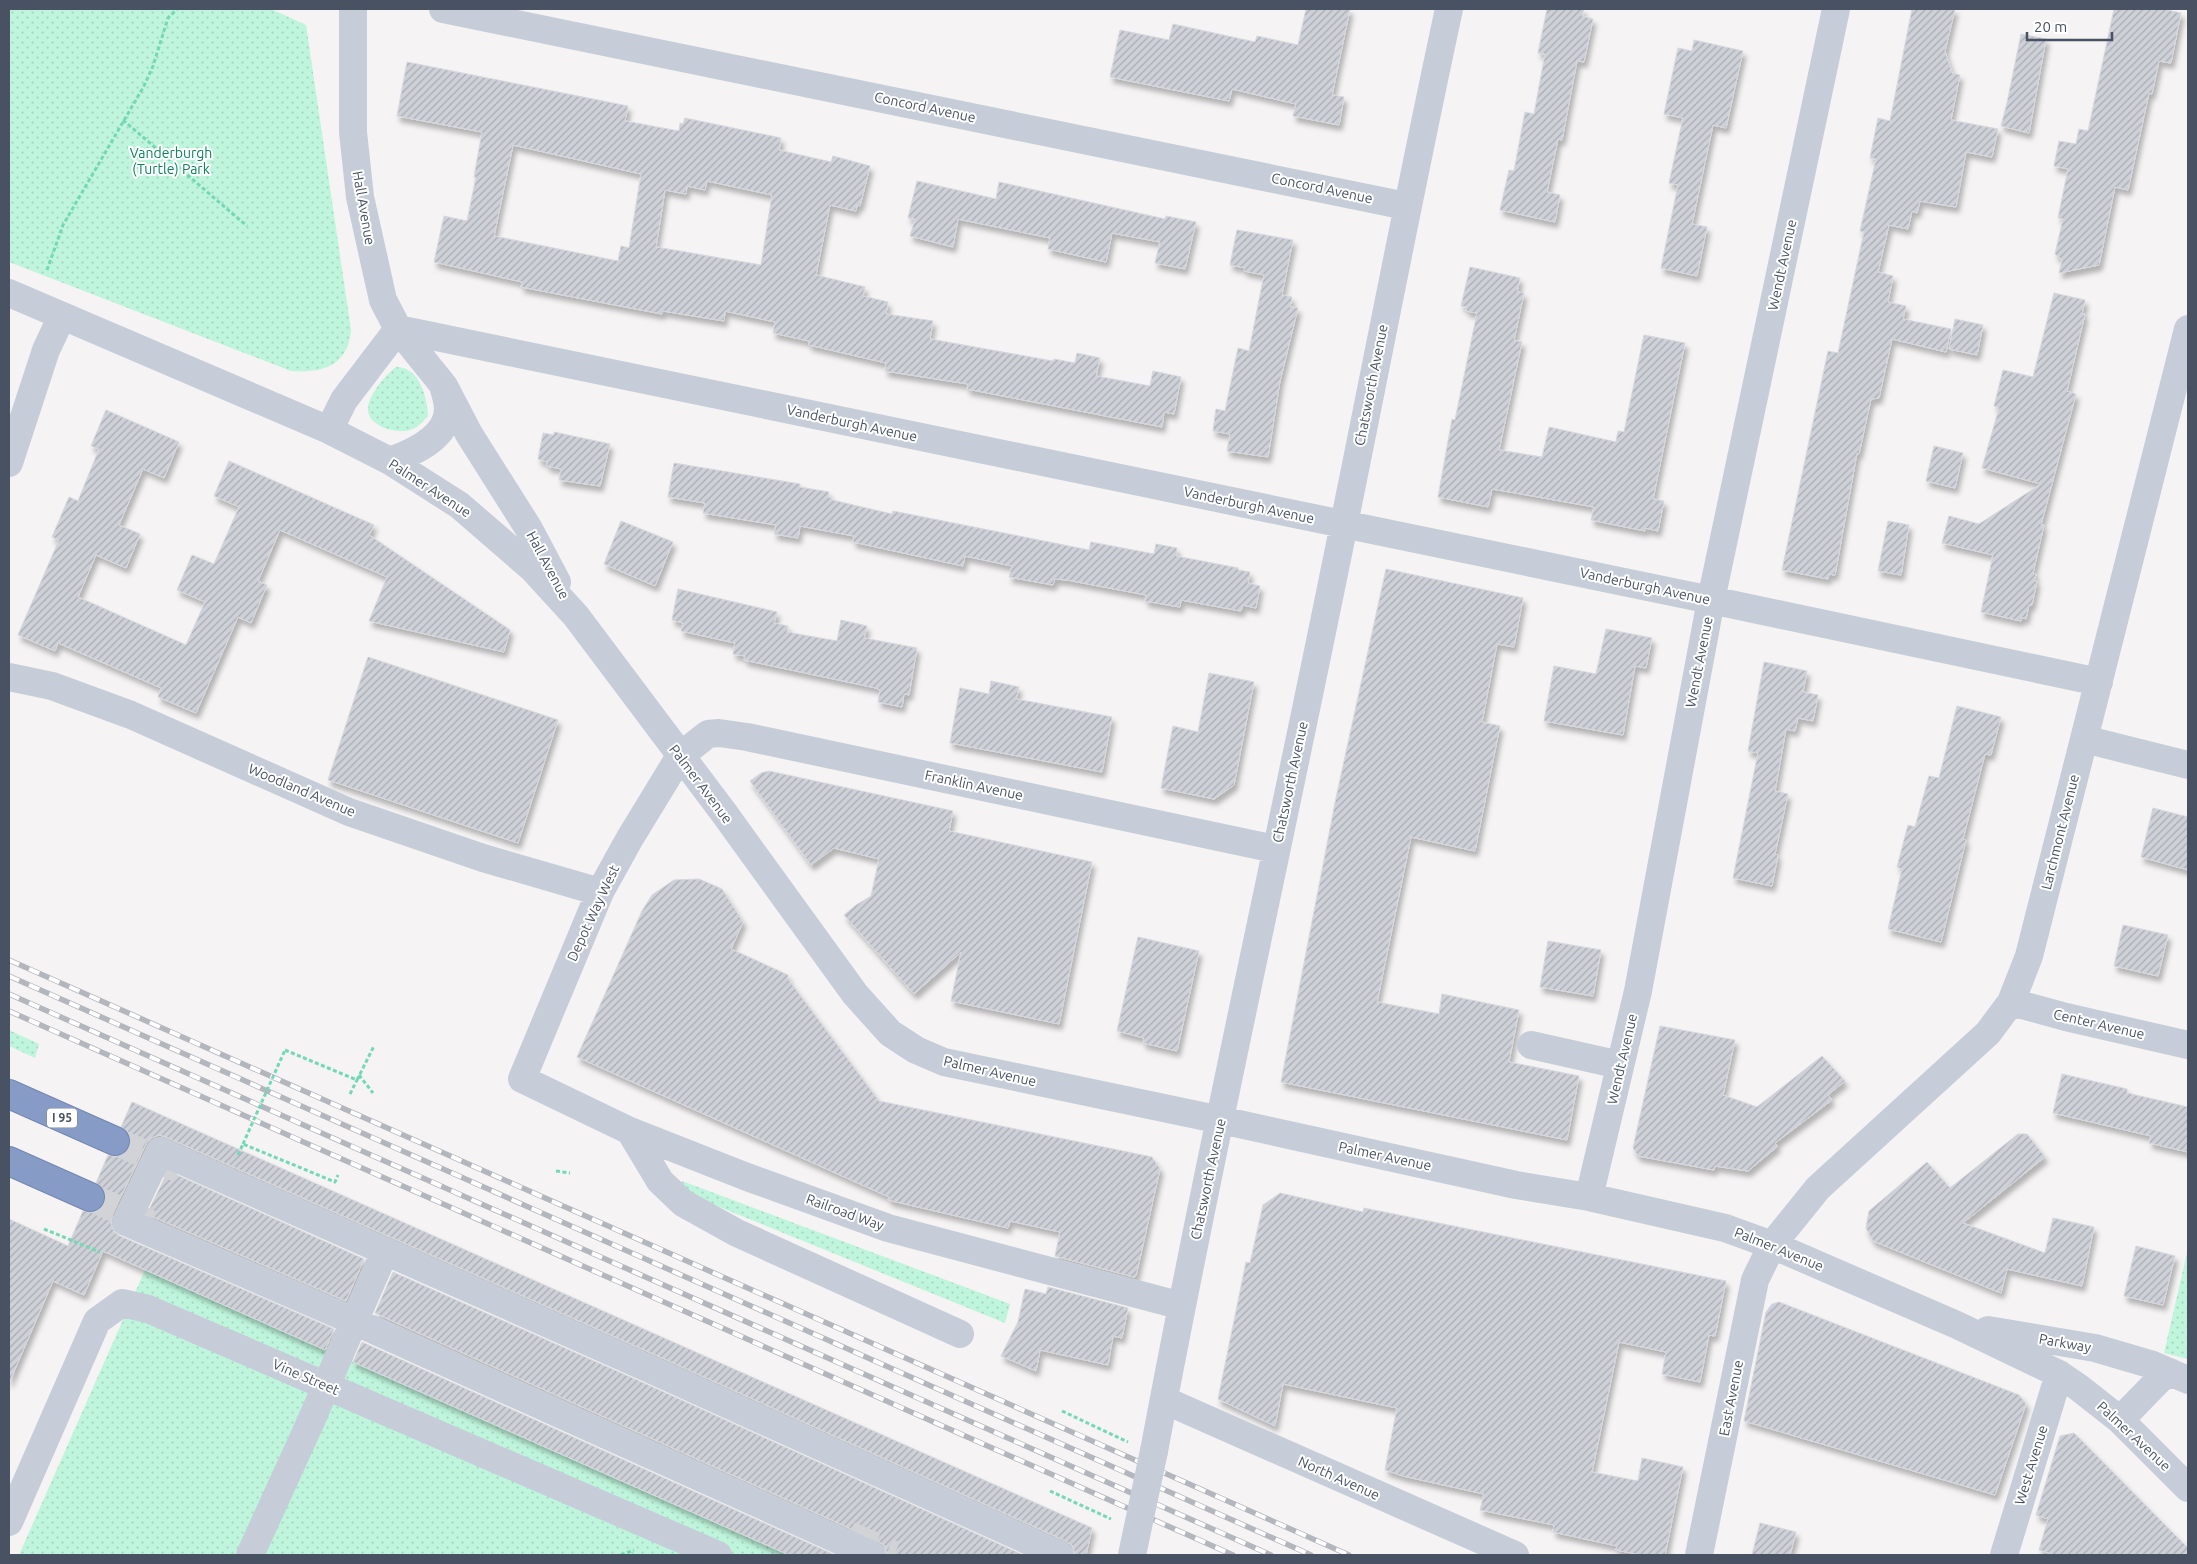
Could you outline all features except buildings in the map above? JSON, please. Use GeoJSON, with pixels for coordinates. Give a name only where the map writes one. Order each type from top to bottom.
{"type":"FeatureCollection","features":[{"type":"Feature","properties":{"kind":"highway","name":"I 95"},"geometry":{"type":"LineString","coordinates":[[9,1094],[115,1141]]}},
{"type":"Feature","properties":{"kind":"highway"},"geometry":{"type":"LineString","coordinates":[[9,1162],[90,1197]]}},
{"type":"Feature","properties":{"kind":"street","name":"Hall Avenue"},"geometry":{"type":"LineString","coordinates":[[353,9],[353,132],[360,197],[383,300],[398,329],[444,386],[470,434],[529,529],[576,616]]}},
{"type":"Feature","properties":{"kind":"street","name":"Concord Avenue"},"geometry":{"type":"LineString","coordinates":[[443,9],[1406,206]]}},
{"type":"Feature","properties":{"kind":"street","name":"Chatsworth Avenue"},"geometry":{"type":"LineString","coordinates":[[1135,1543],[1275,849],[1344,524],[1406,206],[1449,9]]}},
{"type":"Feature","properties":{"kind":"street","name":"Wendt Avenue"},"geometry":{"type":"LineString","coordinates":[[1589,1197],[1638,991],[1711,600],[1836,9]]}},
{"type":"Feature","properties":{"kind":"street","name":"Palmer Avenue"},"geometry":{"type":"LineString","coordinates":[[9,293],[329,430],[390,461],[459,505],[533,569],[576,616],[855,994],[890,1032],[916,1050],[944,1062],[1221,1120],[1516,1185],[1589,1197],[1725,1228],[1772,1245],[1957,1325],[2059,1374],[2120,1420],[2186,1476]]}},
{"type":"Feature","properties":{"kind":"street"},"geometry":{"type":"LineString","coordinates":[[9,463],[46,350],[62,316]]}},
{"type":"Feature","properties":{"kind":"street"},"geometry":{"type":"LineString","coordinates":[[329,430],[344,400],[398,329]]}},
{"type":"Feature","properties":{"kind":"street","name":"Vanderburgh Avenue"},"geometry":{"type":"LineString","coordinates":[[398,329],[2099,682]]}},
{"type":"Feature","properties":{"kind":"street","name":"Larchmont Avenue"},"geometry":{"type":"LineString","coordinates":[[1772,1245],[1818,1188],[1965,1056],[1988,1033],[2011,1002],[2028,956],[2099,682],[2184,369],[2188,330]]}},
{"type":"Feature","properties":{"kind":"street"},"geometry":{"type":"LineString","coordinates":[[390,461],[414,452],[442,431],[448,410],[444,386]]}},
{"type":"Feature","properties":{"kind":"street","name":"Woodland Avenue"},"geometry":{"type":"LineString","coordinates":[[9,677],[52,686],[130,716],[349,812],[483,858],[600,892]]}},
{"type":"Feature","properties":{"kind":"street","name":"Franklin Avenue"},"geometry":{"type":"LineString","coordinates":[[680,756],[708,734],[747,738],[1275,849]]}},
{"type":"Feature","properties":{"kind":"street"},"geometry":{"type":"LineString","coordinates":[[2084,739],[2188,765]]}},
{"type":"Feature","properties":{"kind":"street","name":"Depot Way West"},"geometry":{"type":"LineString","coordinates":[[522,1079],[600,892],[630,838],[680,756]]}},
{"type":"Feature","properties":{"kind":"street","name":"Center Avenue"},"geometry":{"type":"LineString","coordinates":[[2011,1002],[2066,1017],[2188,1045]]}},
{"type":"Feature","properties":{"kind":"street"},"geometry":{"type":"LineString","coordinates":[[1531,1045],[1620,1065]]}},
{"type":"Feature","properties":{"kind":"street","name":"Railroad Way"},"geometry":{"type":"LineString","coordinates":[[522,1079],[630,1131],[747,1177],[888,1228],[1182,1306]]}},
{"type":"Feature","properties":{"kind":"street"},"geometry":{"type":"LineString","coordinates":[[630,1131],[660,1181],[683,1203],[737,1233],[960,1334]]}},
{"type":"Feature","properties":{"kind":"street"},"geometry":{"type":"LineString","coordinates":[[872,1555],[356,1322],[126,1222],[160,1151],[1056,1554]]}},
{"type":"Feature","properties":{"kind":"street","name":"East Avenue"},"geometry":{"type":"LineString","coordinates":[[1699,1555],[1755,1280],[1772,1245]]}},
{"type":"Feature","properties":{"kind":"street"},"geometry":{"type":"LineString","coordinates":[[250,1555],[356,1322],[385,1251]]}},
{"type":"Feature","properties":{"kind":"street","name":"Vine Street"},"geometry":{"type":"LineString","coordinates":[[9,1522],[97,1321],[122,1303],[148,1309],[718,1555]]}},
{"type":"Feature","properties":{"kind":"street","name":"Parkway"},"geometry":{"type":"LineString","coordinates":[[1957,1325],[2095,1348],[2129,1357],[2183,1380]]}},
{"type":"Feature","properties":{"kind":"street","name":"West Avenue"},"geometry":{"type":"LineString","coordinates":[[2004,1555],[2059,1374]]}},
{"type":"Feature","properties":{"kind":"street","name":"Parkway"},"geometry":{"type":"LineString","coordinates":[[2120,1420],[2159,1380],[2183,1380]]}},
{"type":"Feature","properties":{"kind":"street","name":"North Avenue"},"geometry":{"type":"LineString","coordinates":[[1164,1400],[1515,1555]]}},
{"type":"Feature","properties":{"kind":"path"},"geometry":{"type":"LineString","coordinates":[[47,270],[63,225],[144,86],[153,66],[168,18],[177,9]]}},
{"type":"Feature","properties":{"kind":"path"},"geometry":{"type":"LineString","coordinates":[[123,120],[247,226]]}},
{"type":"Feature","properties":{"kind":"path"},"geometry":{"type":"LineString","coordinates":[[350,1094],[374,1046]]}},
{"type":"Feature","properties":{"kind":"path"},"geometry":{"type":"LineString","coordinates":[[338,1175],[335,1182],[243,1144],[285,1050],[357,1080]]}},
{"type":"Feature","properties":{"kind":"path"},"geometry":{"type":"LineString","coordinates":[[359,1076],[373,1093]]}},
{"type":"Feature","properties":{"kind":"path"},"geometry":{"type":"LineString","coordinates":[[556,1171],[570,1173]]}},
{"type":"Feature","properties":{"kind":"path"},"geometry":{"type":"LineString","coordinates":[[44,1229],[100,1252]]}},
{"type":"Feature","properties":{"kind":"path"},"geometry":{"type":"LineString","coordinates":[[1062,1411],[1113,1436],[1154,1451]]}},
{"type":"Feature","properties":{"kind":"path"},"geometry":{"type":"LineString","coordinates":[[1050,1491],[1135,1543]]}},
{"type":"Feature","properties":{"kind":"path"},"geometry":{"type":"LineString","coordinates":[[620,1555],[637,1548]]}},
{"type":"Feature","properties":{"kind":"green space","name":"Vanderburgh (Turtle) Park"},"geometry":{"type":"Polygon","coordinates":[[[9,9],[271,9],[306,25],[351,330],[345,352],[339,359],[332,365],[323,368],[291,371],[9,262],[9,9]]]}},
{"type":"Feature","properties":{"kind":"green space"},"geometry":{"type":"Polygon","coordinates":[[[396,367],[404,368],[416,377],[421,384],[426,400],[428,416],[418,426],[405,431],[392,430],[379,425],[370,417],[368,411],[373,393],[396,367]]]}},
{"type":"Feature","properties":{"kind":"green space"},"geometry":{"type":"Polygon","coordinates":[[[9,1030],[39,1044],[35,1058],[9,1046],[9,1030]]]}},
{"type":"Feature","properties":{"kind":"green space"},"geometry":{"type":"Polygon","coordinates":[[[682,1181],[1010,1304],[1005,1323],[680,1191],[682,1181]]]}},
{"type":"Feature","properties":{"kind":"green space"},"geometry":{"type":"Polygon","coordinates":[[[2188,1248],[2188,1359],[2164,1353],[2188,1248]]]}},
{"type":"Feature","properties":{"kind":"green space"},"geometry":{"type":"Polygon","coordinates":[[[145,1270],[789,1555],[19,1555],[145,1270]]]}},
{"type":"Feature","properties":{"kind":"tunnel"},"geometry":{"type":"LineString","coordinates":[[115,1141],[179,1169]]}},
{"type":"Feature","properties":{"kind":"tunnel"},"geometry":{"type":"LineString","coordinates":[[90,1197],[150,1224]]}},
{"type":"Feature","properties":{"kind":"tunnel"},"geometry":{"type":"LineString","coordinates":[[849,1535],[894,1555]]}},
{"type":"Feature","properties":{"kind":"railway"},"geometry":{"type":"LineString","coordinates":[[9,960],[1349,1555]]}},
{"type":"Feature","properties":{"kind":"railway"},"geometry":{"type":"LineString","coordinates":[[9,976],[1311,1555]]}},
{"type":"Feature","properties":{"kind":"railway"},"geometry":{"type":"LineString","coordinates":[[9,994],[1271,1555]]}},
{"type":"Feature","properties":{"kind":"railway"},"geometry":{"type":"LineString","coordinates":[[9,1011],[1233,1555]]}}]}
